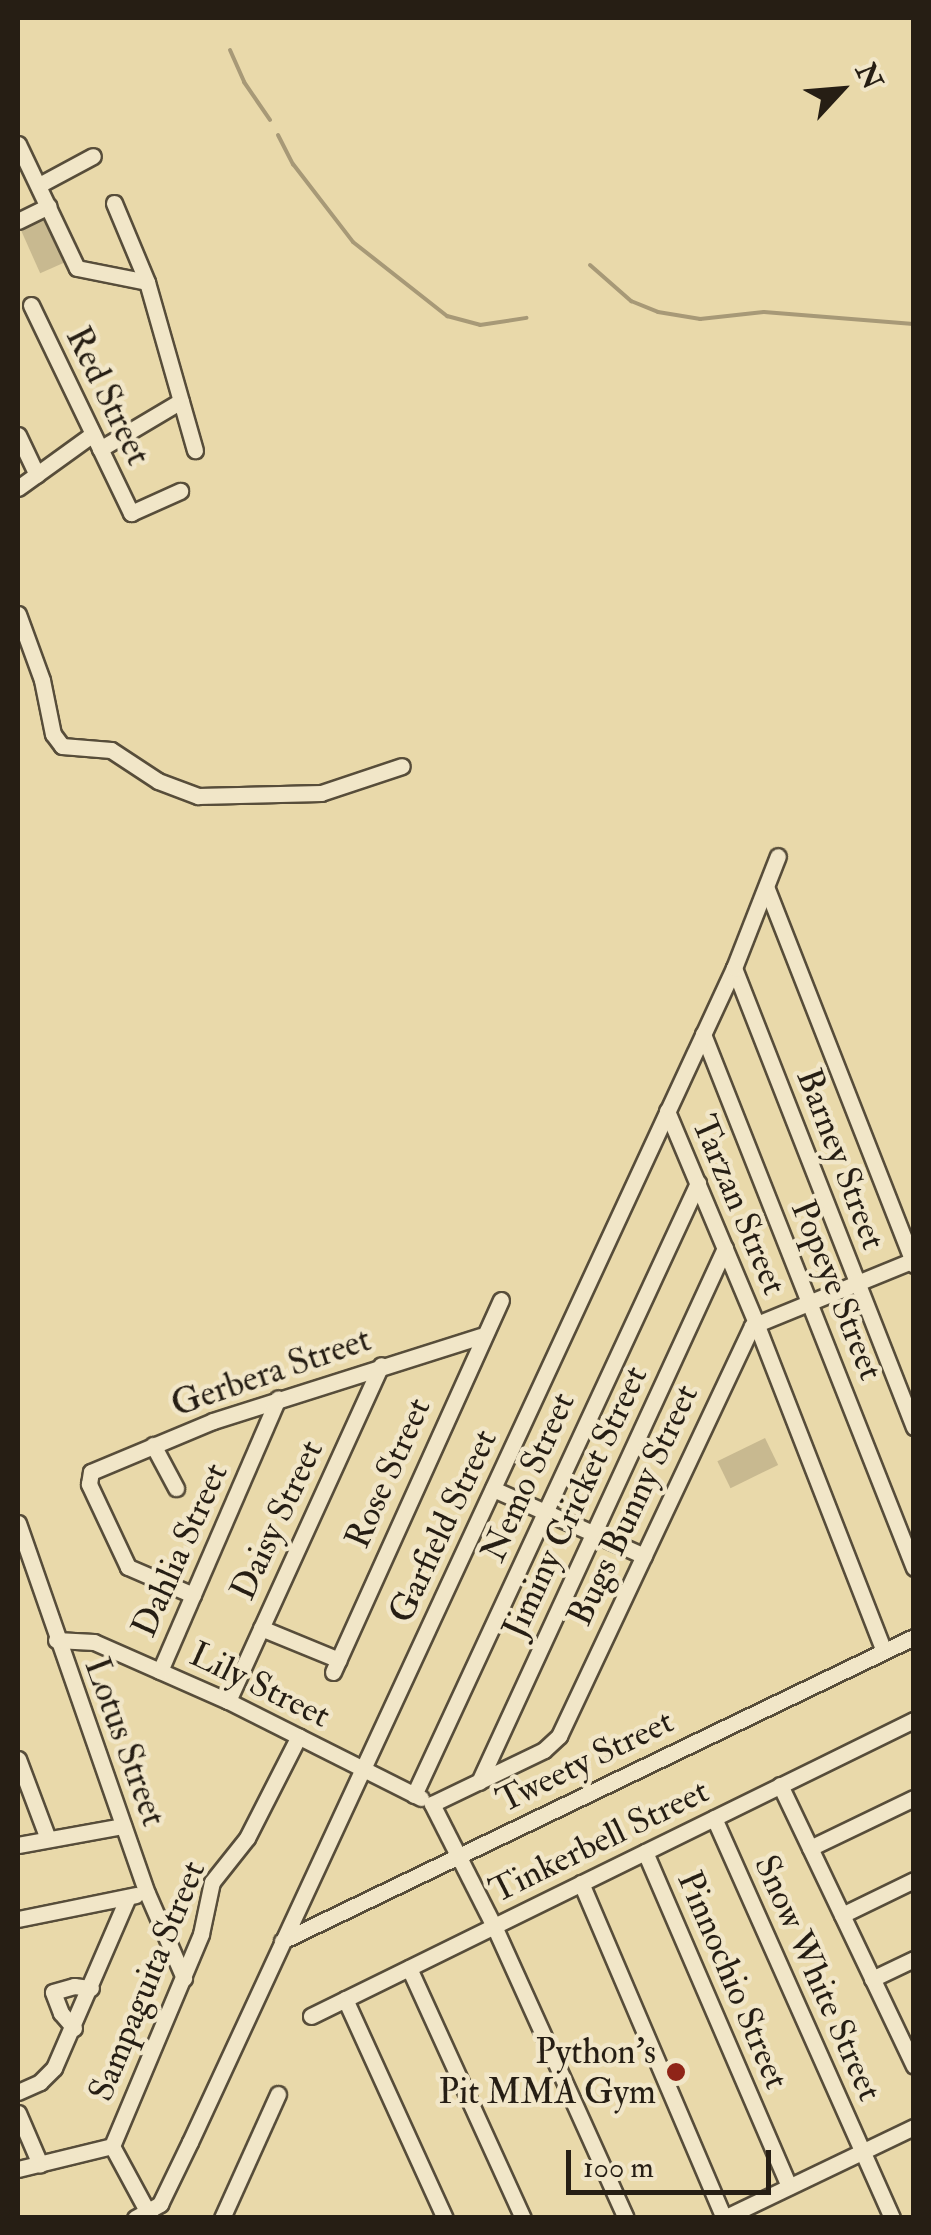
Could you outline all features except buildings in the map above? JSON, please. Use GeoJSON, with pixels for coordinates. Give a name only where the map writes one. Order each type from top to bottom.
{"type":"FeatureCollection","features":[{"type":"Feature","properties":{"kind":"street"},"geometry":{"type":"LineString","coordinates":[[18,144],[76,268],[147,282]]}},
{"type":"Feature","properties":{"kind":"street"},"geometry":{"type":"LineString","coordinates":[[40,185],[92,156]]}},
{"type":"Feature","properties":{"kind":"street"},"geometry":{"type":"LineString","coordinates":[[114,203],[147,282],[195,450]]}},
{"type":"Feature","properties":{"kind":"street"},"geometry":{"type":"LineString","coordinates":[[18,221],[50,206]]}},
{"type":"Feature","properties":{"kind":"street","name":"Red Street"},"geometry":{"type":"LineString","coordinates":[[31,305],[131,514],[180,491]]}},
{"type":"Feature","properties":{"kind":"street"},"geometry":{"type":"LineString","coordinates":[[18,488],[96,442],[182,401]]}},
{"type":"Feature","properties":{"kind":"street"},"geometry":{"type":"LineString","coordinates":[[18,435],[37,475]]}},
{"type":"Feature","properties":{"kind":"street"},"geometry":{"type":"LineString","coordinates":[[18,614],[42,680],[56,742],[111,750],[158,782],[198,796],[321,793],[402,766]]}},
{"type":"Feature","properties":{"kind":"street","name":"Garfield Street"},"geometry":{"type":"LineString","coordinates":[[145,2216],[164,2198],[364,1769],[734,968],[778,856]]}},
{"type":"Feature","properties":{"kind":"street"},"geometry":{"type":"LineString","coordinates":[[767,889],[913,1262],[756,1322],[884,1650]]}},
{"type":"Feature","properties":{"kind":"street","name":"Barney Street"},"geometry":{"type":"LineString","coordinates":[[734,968],[914,1427]]}},
{"type":"Feature","properties":{"kind":"street","name":"Popeye Street"},"geometry":{"type":"LineString","coordinates":[[703,1034],[914,1568]]}},
{"type":"Feature","properties":{"kind":"street","name":"Tarzan Street"},"geometry":{"type":"LineString","coordinates":[[667,1111],[756,1322]]}},
{"type":"Feature","properties":{"kind":"street","name":"Nemo Street"},"geometry":{"type":"LineString","coordinates":[[414,1795],[698,1183]]}},
{"type":"Feature","properties":{"kind":"street","name":"Jiminy Cricket Street"},"geometry":{"type":"LineString","coordinates":[[479,1782],[725,1248]]}},
{"type":"Feature","properties":{"kind":"street","name":"Rose Street"},"geometry":{"type":"LineString","coordinates":[[261,1628],[336,1666],[482,1336],[502,1300]]}},
{"type":"Feature","properties":{"kind":"street","name":"Bugs Bunny Street"},"geometry":{"type":"LineString","coordinates":[[432,1804],[549,1747],[560,1736],[740,1345],[756,1322]]}},
{"type":"Feature","properties":{"kind":"street","name":"Gerbera Street"},"geometry":{"type":"LineString","coordinates":[[192,1596],[128,1566],[88,1479],[95,1470],[278,1398],[482,1336]]}},
{"type":"Feature","properties":{"kind":"street","name":"Daisy Street"},"geometry":{"type":"LineString","coordinates":[[228,1700],[380,1365]]}},
{"type":"Feature","properties":{"kind":"street","name":"Dahlia Street"},"geometry":{"type":"LineString","coordinates":[[160,1670],[278,1398]]}},
{"type":"Feature","properties":{"kind":"street"},"geometry":{"type":"LineString","coordinates":[[153,1444],[176,1488]]}},
{"type":"Feature","properties":{"kind":"street"},"geometry":{"type":"LineString","coordinates":[[493,1488],[644,1556]]}},
{"type":"Feature","properties":{"kind":"street","name":"Lotus Street"},"geometry":{"type":"LineString","coordinates":[[18,1523],[147,1892],[184,1978]]}},
{"type":"Feature","properties":{"kind":"street","name":"Tweety Street"},"geometry":{"type":"LineString","coordinates":[[282,1941],[914,1637]]}},
{"type":"Feature","properties":{"kind":"street","name":"Lily Street"},"geometry":{"type":"LineString","coordinates":[[56,1640],[85,1639],[160,1670],[228,1700],[432,1804]]}},
{"type":"Feature","properties":{"kind":"street","name":"Tinkerbell Street"},"geometry":{"type":"LineString","coordinates":[[311,2016],[914,1720]]}},
{"type":"Feature","properties":{"kind":"street","name":"Sampaguita Street"},"geometry":{"type":"LineString","coordinates":[[112,2146],[202,1934],[212,1882],[247,1838],[299,1736]]}},
{"type":"Feature","properties":{"kind":"street"},"geometry":{"type":"LineString","coordinates":[[18,1759],[48,1839]]}},
{"type":"Feature","properties":{"kind":"street"},"geometry":{"type":"LineString","coordinates":[[780,1785],[872,1978],[908,2042],[914,2066]]}},
{"type":"Feature","properties":{"kind":"street"},"geometry":{"type":"LineString","coordinates":[[810,1848],[914,1798]]}},
{"type":"Feature","properties":{"kind":"street"},"geometry":{"type":"LineString","coordinates":[[432,1804],[494,1926],[626,2218]]}},
{"type":"Feature","properties":{"kind":"street","name":"Snow White Street"},"geometry":{"type":"LineString","coordinates":[[714,1818],[892,2218]]}},
{"type":"Feature","properties":{"kind":"street"},"geometry":{"type":"LineString","coordinates":[[18,1845],[123,1826]]}},
{"type":"Feature","properties":{"kind":"street","name":"Pinnochio Street"},"geometry":{"type":"LineString","coordinates":[[645,1852],[789,2186]]}},
{"type":"Feature","properties":{"kind":"street"},"geometry":{"type":"LineString","coordinates":[[842,1914],[914,1880]]}},
{"type":"Feature","properties":{"kind":"street"},"geometry":{"type":"LineString","coordinates":[[581,1883],[724,2218],[914,2128]]}},
{"type":"Feature","properties":{"kind":"street"},"geometry":{"type":"LineString","coordinates":[[18,1918],[147,1892]]}},
{"type":"Feature","properties":{"kind":"street"},"geometry":{"type":"LineString","coordinates":[[18,2092],[50,2076],[92,1988],[128,1897]]}},
{"type":"Feature","properties":{"kind":"street"},"geometry":{"type":"LineString","coordinates":[[872,1978],[914,1959]]}},
{"type":"Feature","properties":{"kind":"street"},"geometry":{"type":"LineString","coordinates":[[409,1968],[522,2218]]}},
{"type":"Feature","properties":{"kind":"street"},"geometry":{"type":"LineString","coordinates":[[74,2028],[46,1988],[92,1988]]}},
{"type":"Feature","properties":{"kind":"street"},"geometry":{"type":"LineString","coordinates":[[346,1999],[446,2218]]}},
{"type":"Feature","properties":{"kind":"street"},"geometry":{"type":"LineString","coordinates":[[222,2218],[278,2094]]}},
{"type":"Feature","properties":{"kind":"street"},"geometry":{"type":"LineString","coordinates":[[18,2113],[40,2164]]}},
{"type":"Feature","properties":{"kind":"street"},"geometry":{"type":"LineString","coordinates":[[18,2169],[112,2146],[145,2216]]}},
{"type":"Feature","properties":{"kind":"shaded area"},"geometry":{"type":"Polygon","coordinates":[[[44,218],[64,263],[40,273],[20,229],[44,218]]]}},
{"type":"Feature","properties":{"kind":"shaded area"},"geometry":{"type":"Polygon","coordinates":[[[765,1438],[778,1465],[731,1488],[717,1461],[765,1438]]]}},
{"type":"Feature","properties":{"kind":"waterway"},"geometry":{"type":"LineString","coordinates":[[230,50],[244,82],[270,120]]}},
{"type":"Feature","properties":{"kind":"waterway"},"geometry":{"type":"LineString","coordinates":[[278,135],[293,164],[353,242],[447,316],[480,325],[526,318]]}},
{"type":"Feature","properties":{"kind":"waterway"},"geometry":{"type":"LineString","coordinates":[[590,265],[631,301],[658,312],[700,319],[764,312],[914,324]]}},
{"type":"Feature","properties":{"kind":"place","name":"Python's Pit MMA Gym"},"geometry":{"type":"Point","coordinates":[676,2072]}}]}
